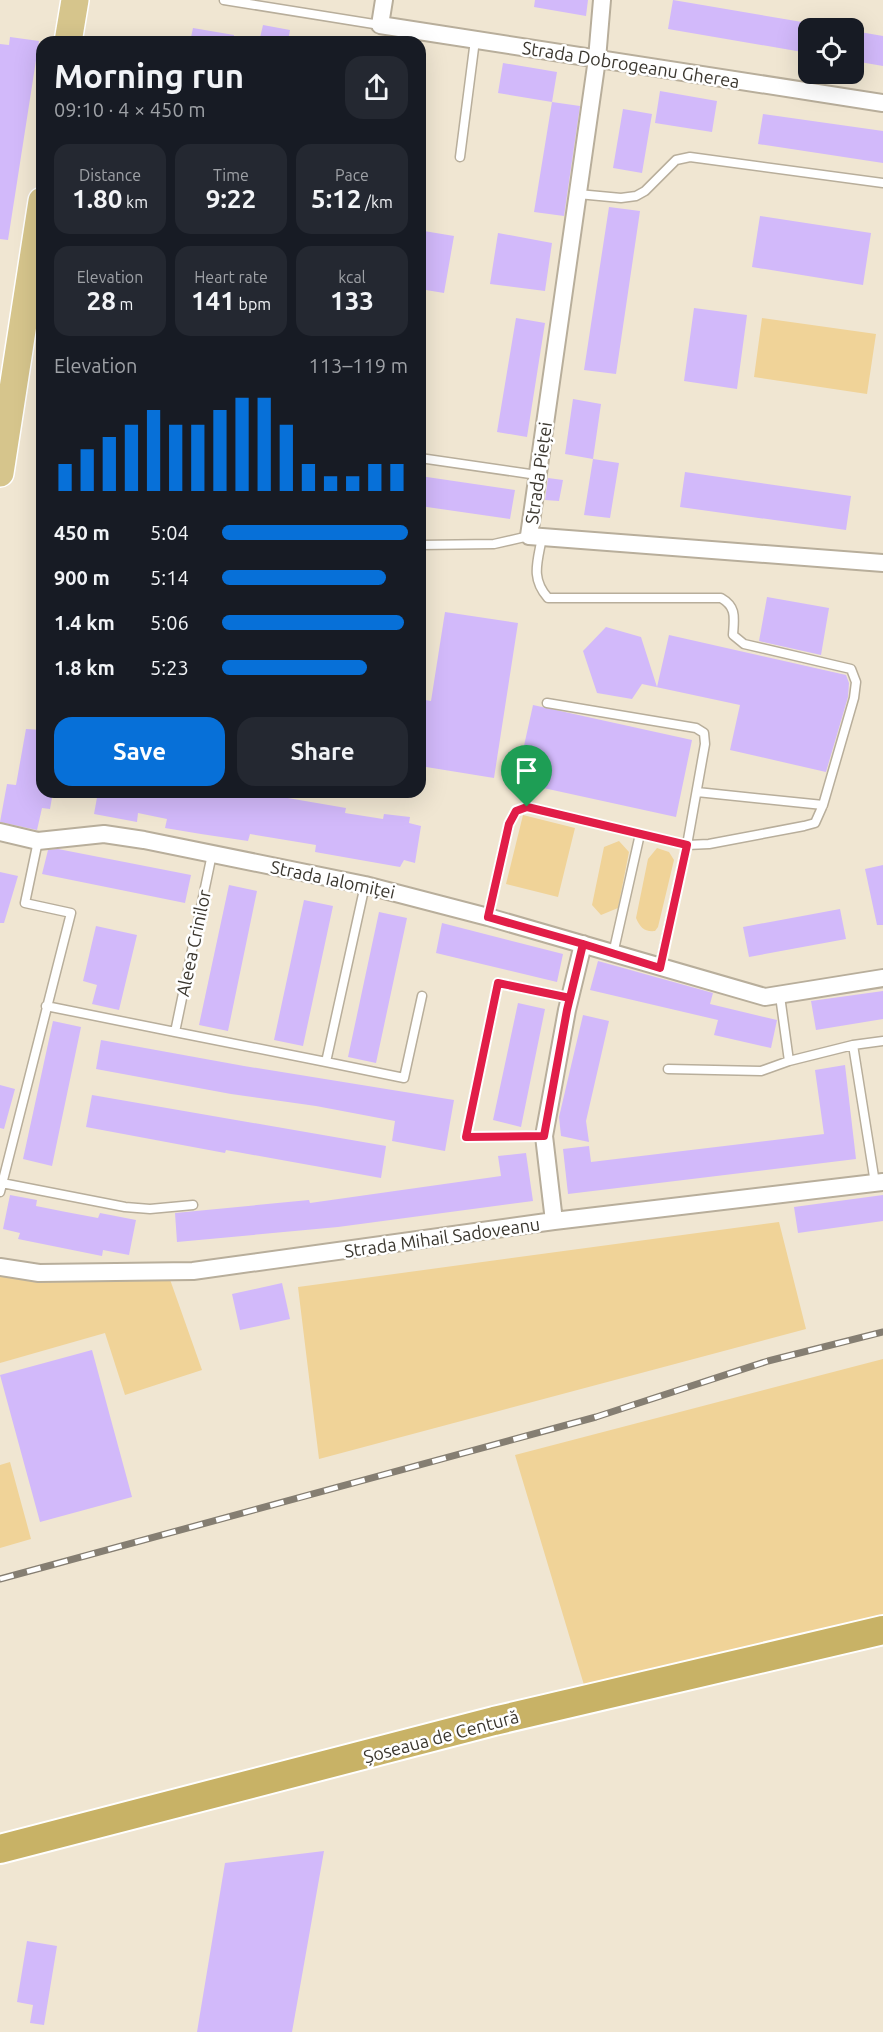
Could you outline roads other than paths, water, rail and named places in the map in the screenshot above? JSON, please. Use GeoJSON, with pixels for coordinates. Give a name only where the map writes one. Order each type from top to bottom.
{"type":"FeatureCollection","features":[{"type":"Feature","properties":{"kind":"highway","name":"Șoseaua de Centură"},"geometry":{"type":"LineString","coordinates":[[0,1849],[494,1721],[883,1630]]}},
{"type":"Feature","properties":{"kind":"main road"},"geometry":{"type":"LineString","coordinates":[[69,36],[75,0]]}},
{"type":"Feature","properties":{"kind":"main road"},"geometry":{"type":"LineString","coordinates":[[0,473],[36,240]]}},
{"type":"Feature","properties":{"kind":"street"},"geometry":{"type":"LineString","coordinates":[[380,25],[384,0]]}},
{"type":"Feature","properties":{"kind":"street","name":"Strada Pieței"},"geometry":{"type":"LineString","coordinates":[[602,0],[597,59],[537,475],[536,536],[883,563]]}},
{"type":"Feature","properties":{"kind":"street","name":"Strada Dobrogeanu Gherea"},"geometry":{"type":"LineString","coordinates":[[380,25],[883,103]]}},
{"type":"Feature","properties":{"kind":"street","name":"Strada Ialomiței"},"geometry":{"type":"LineString","coordinates":[[0,832],[38,841],[104,834],[365,885],[488,917],[765,997],[883,978]]}},
{"type":"Feature","properties":{"kind":"street"},"geometry":{"type":"LineString","coordinates":[[554,1221],[544,1136],[570,998],[583,944]]}},
{"type":"Feature","properties":{"kind":"street","name":"Strada Mihail Sadoveanu"},"geometry":{"type":"LineString","coordinates":[[0,1268],[39,1273],[193,1271],[554,1221],[879,1182]]}},
{"type":"Feature","properties":{"kind":"lane"},"geometry":{"type":"LineString","coordinates":[[224,0],[380,25]]}},
{"type":"Feature","properties":{"kind":"lane"},"geometry":{"type":"LineString","coordinates":[[460,157],[475,40]]}},
{"type":"Feature","properties":{"kind":"lane"},"geometry":{"type":"LineString","coordinates":[[578,194],[621,198],[636,196],[645,191],[676,160],[690,157],[883,183]]}},
{"type":"Feature","properties":{"kind":"lane"},"geometry":{"type":"LineString","coordinates":[[426,459],[537,475]]}},
{"type":"Feature","properties":{"kind":"lane"},"geometry":{"type":"LineString","coordinates":[[426,545],[494,544],[536,536],[536,574],[539,588],[548,598],[721,598],[729,603],[734,612],[733,635],[744,644],[851,669],[856,682],[854,698],[824,805],[815,823],[709,844],[687,845],[527,807],[516,811],[509,824],[488,917]]}},
{"type":"Feature","properties":{"kind":"lane"},"geometry":{"type":"LineString","coordinates":[[547,703],[696,728],[704,733],[705,744],[697,792],[660,968]]}},
{"type":"Feature","properties":{"kind":"lane"},"geometry":{"type":"LineString","coordinates":[[697,792],[824,805]]}},
{"type":"Feature","properties":{"kind":"lane"},"geometry":{"type":"LineString","coordinates":[[613,954],[640,834]]}},
{"type":"Feature","properties":{"kind":"lane"},"geometry":{"type":"LineString","coordinates":[[38,841],[25,903],[71,913],[1,1187],[125,1207],[150,1209],[193,1206]]}},
{"type":"Feature","properties":{"kind":"lane","name":"Aleea Crinilor"},"geometry":{"type":"LineString","coordinates":[[175,1032],[212,854]]}},
{"type":"Feature","properties":{"kind":"lane"},"geometry":{"type":"LineString","coordinates":[[326,1062],[365,885]]}},
{"type":"Feature","properties":{"kind":"lane"},"geometry":{"type":"LineString","coordinates":[[544,1136],[466,1137],[498,983],[570,998]]}},
{"type":"Feature","properties":{"kind":"lane"},"geometry":{"type":"LineString","coordinates":[[46,1006],[404,1078],[422,996]]}},
{"type":"Feature","properties":{"kind":"lane"},"geometry":{"type":"LineString","coordinates":[[780,996],[789,1060]]}},
{"type":"Feature","properties":{"kind":"lane"},"geometry":{"type":"LineString","coordinates":[[668,1069],[761,1071],[789,1060],[854,1045],[883,1041]]}},
{"type":"Feature","properties":{"kind":"lane"},"geometry":{"type":"LineString","coordinates":[[854,1045],[879,1182]]}},
{"type":"Feature","properties":{"kind":"railway"},"geometry":{"type":"LineString","coordinates":[[0,1579],[596,1417],[768,1361],[883,1332]]}}]}
